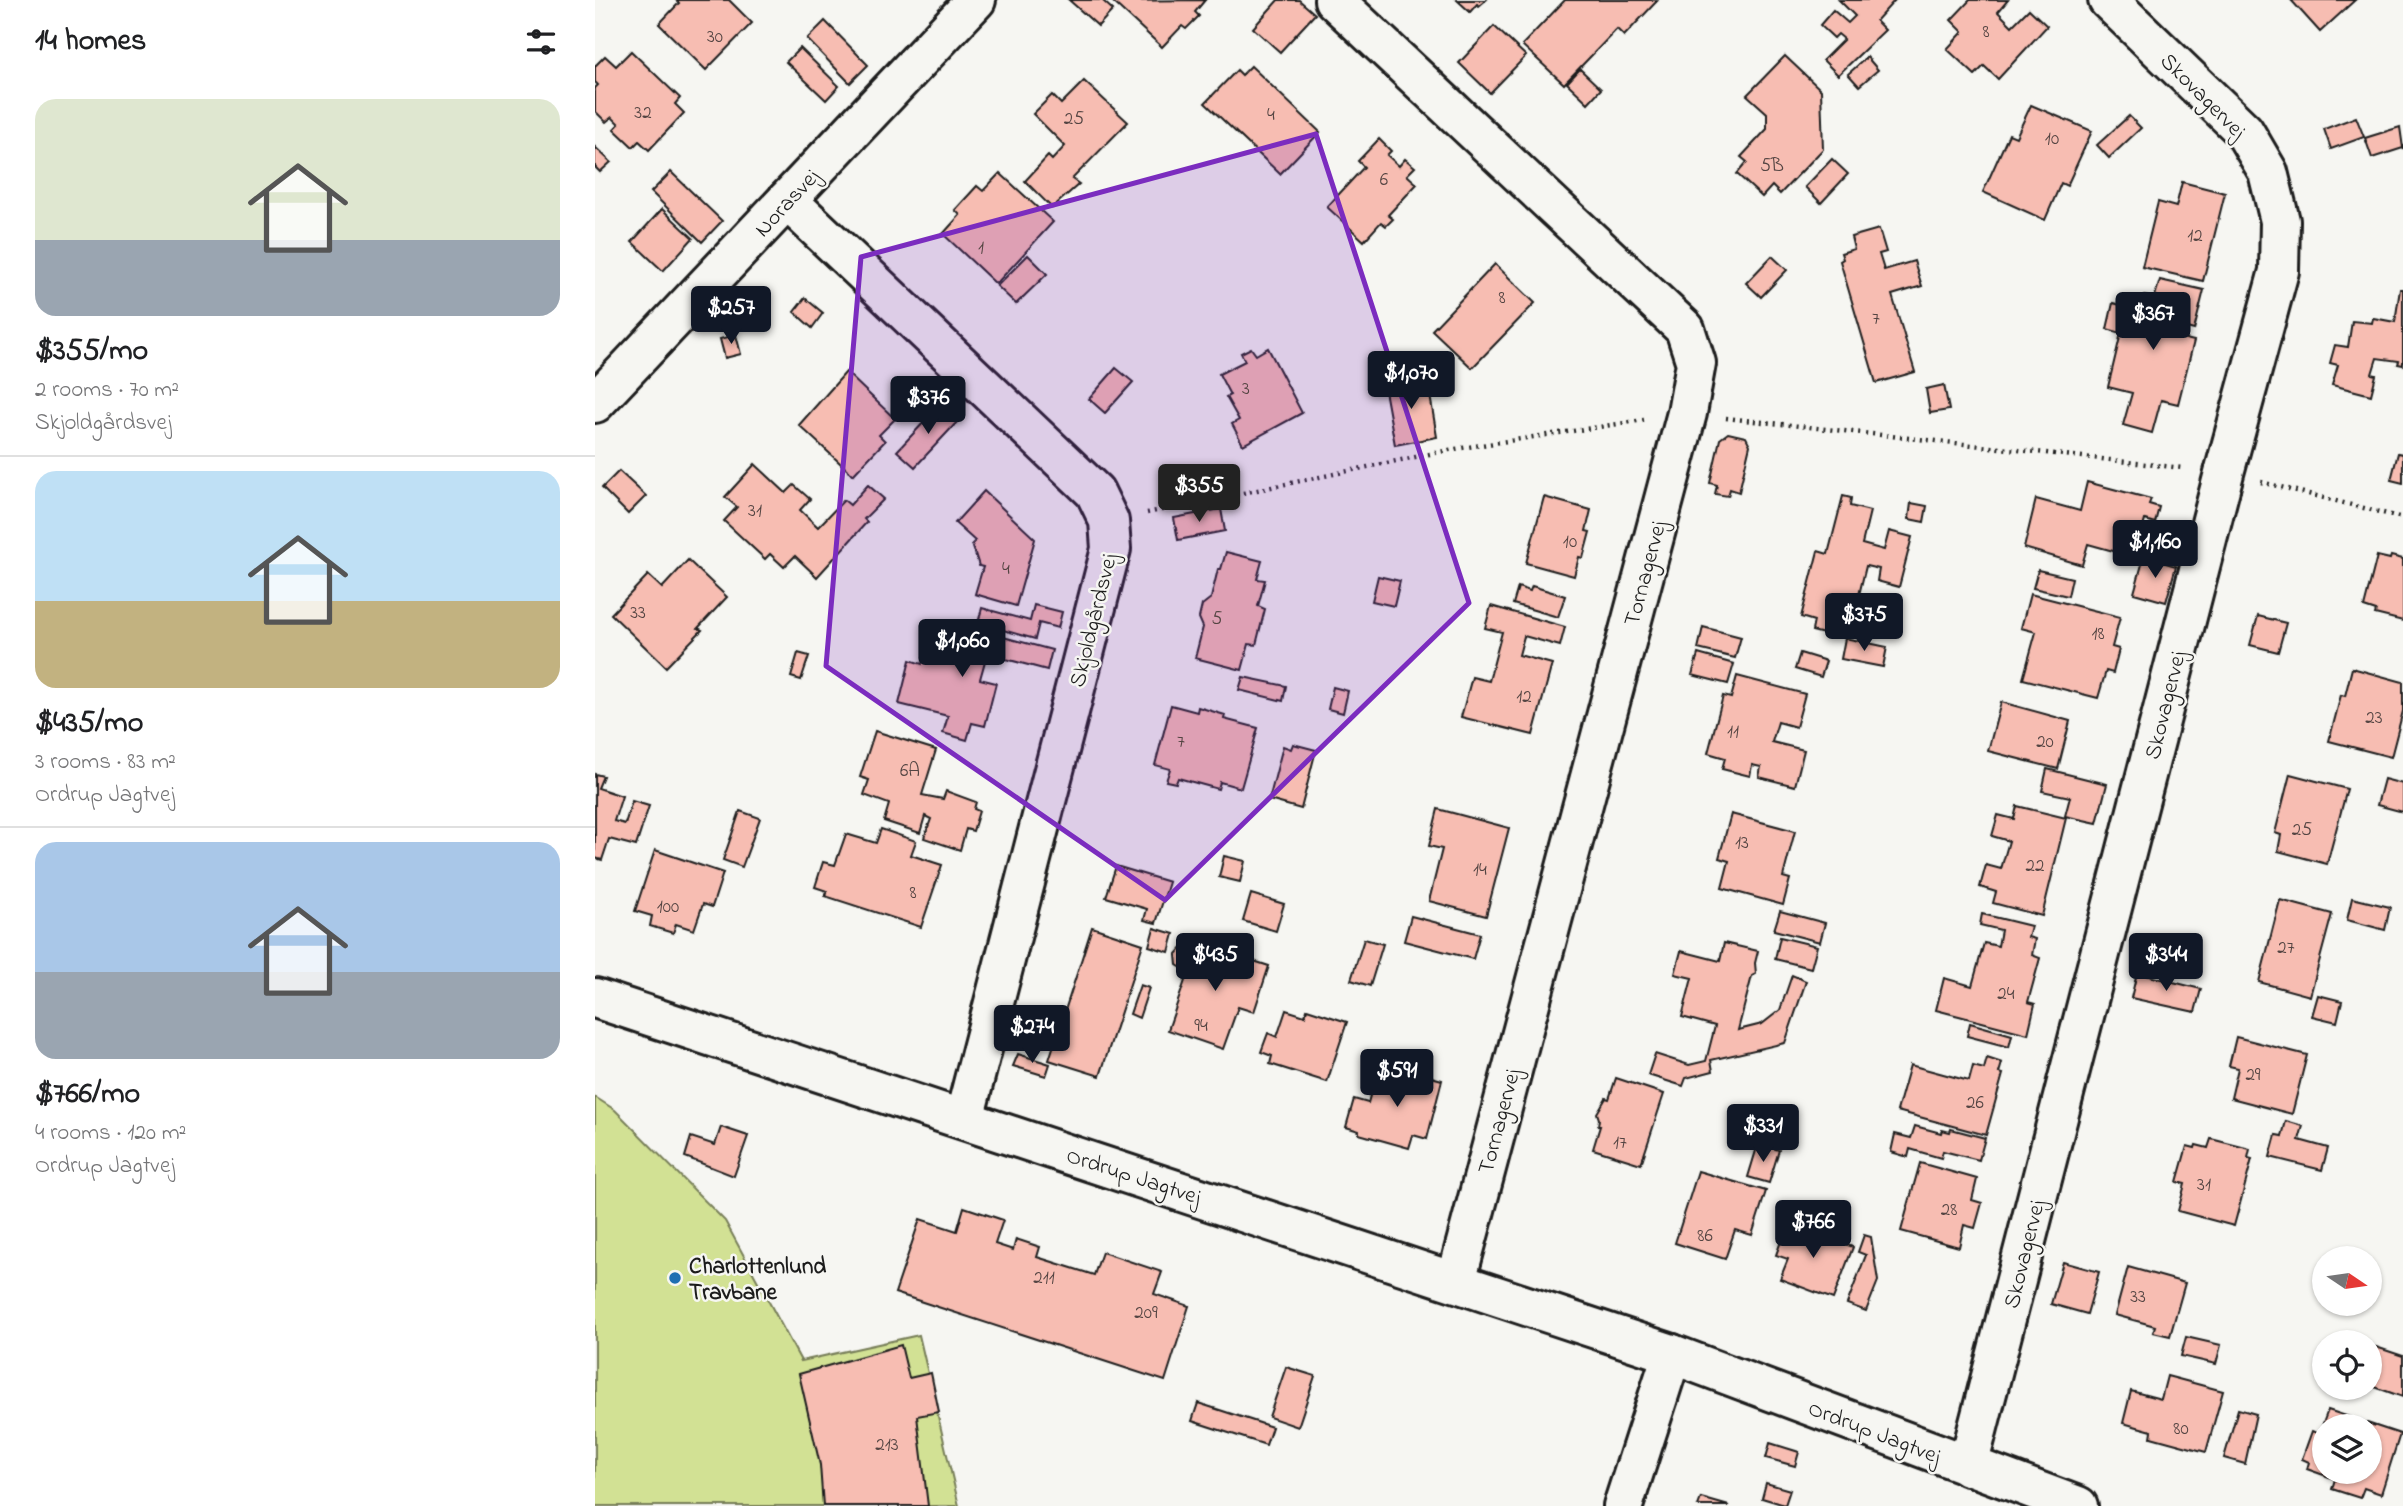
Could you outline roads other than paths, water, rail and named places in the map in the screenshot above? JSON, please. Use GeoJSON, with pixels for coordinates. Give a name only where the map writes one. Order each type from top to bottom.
{"type":"FeatureCollection","features":[{"type":"Feature","properties":{"kind":"street","name":"Norasvej"},"geometry":{"type":"LineString","coordinates":[[595,403],[976,0]]}},
{"type":"Feature","properties":{"kind":"street","name":"Tornagervej"},"geometry":{"type":"LineString","coordinates":[[1334,0],[1685,329],[1696,363],[1687,413],[1455,1281]]}},
{"type":"Feature","properties":{"kind":"street","name":"Skovagervej"},"geometry":{"type":"LineString","coordinates":[[1968,1466],[2224,473],[2279,271],[2280,221],[2268,172],[2244,131],[2108,0]]}},
{"type":"Feature","properties":{"kind":"street","name":"Skjoldgårdsvej"},"geometry":{"type":"LineString","coordinates":[[787,200],[1095,492],[1109,521],[1111,549],[964,1119]]}},
{"type":"Feature","properties":{"kind":"street","name":"Ordrup Jagtvej"},"geometry":{"type":"LineString","coordinates":[[595,998],[1672,1353],[2078,1506]]}},
{"type":"Feature","properties":{"kind":"street"},"geometry":{"type":"LineString","coordinates":[[1623,1506],[1672,1353]]}},
{"type":"Feature","properties":{"kind":"place","name":"Charlottenlund Travbane"},"geometry":{"type":"Point","coordinates":[675,1278]}}]}
